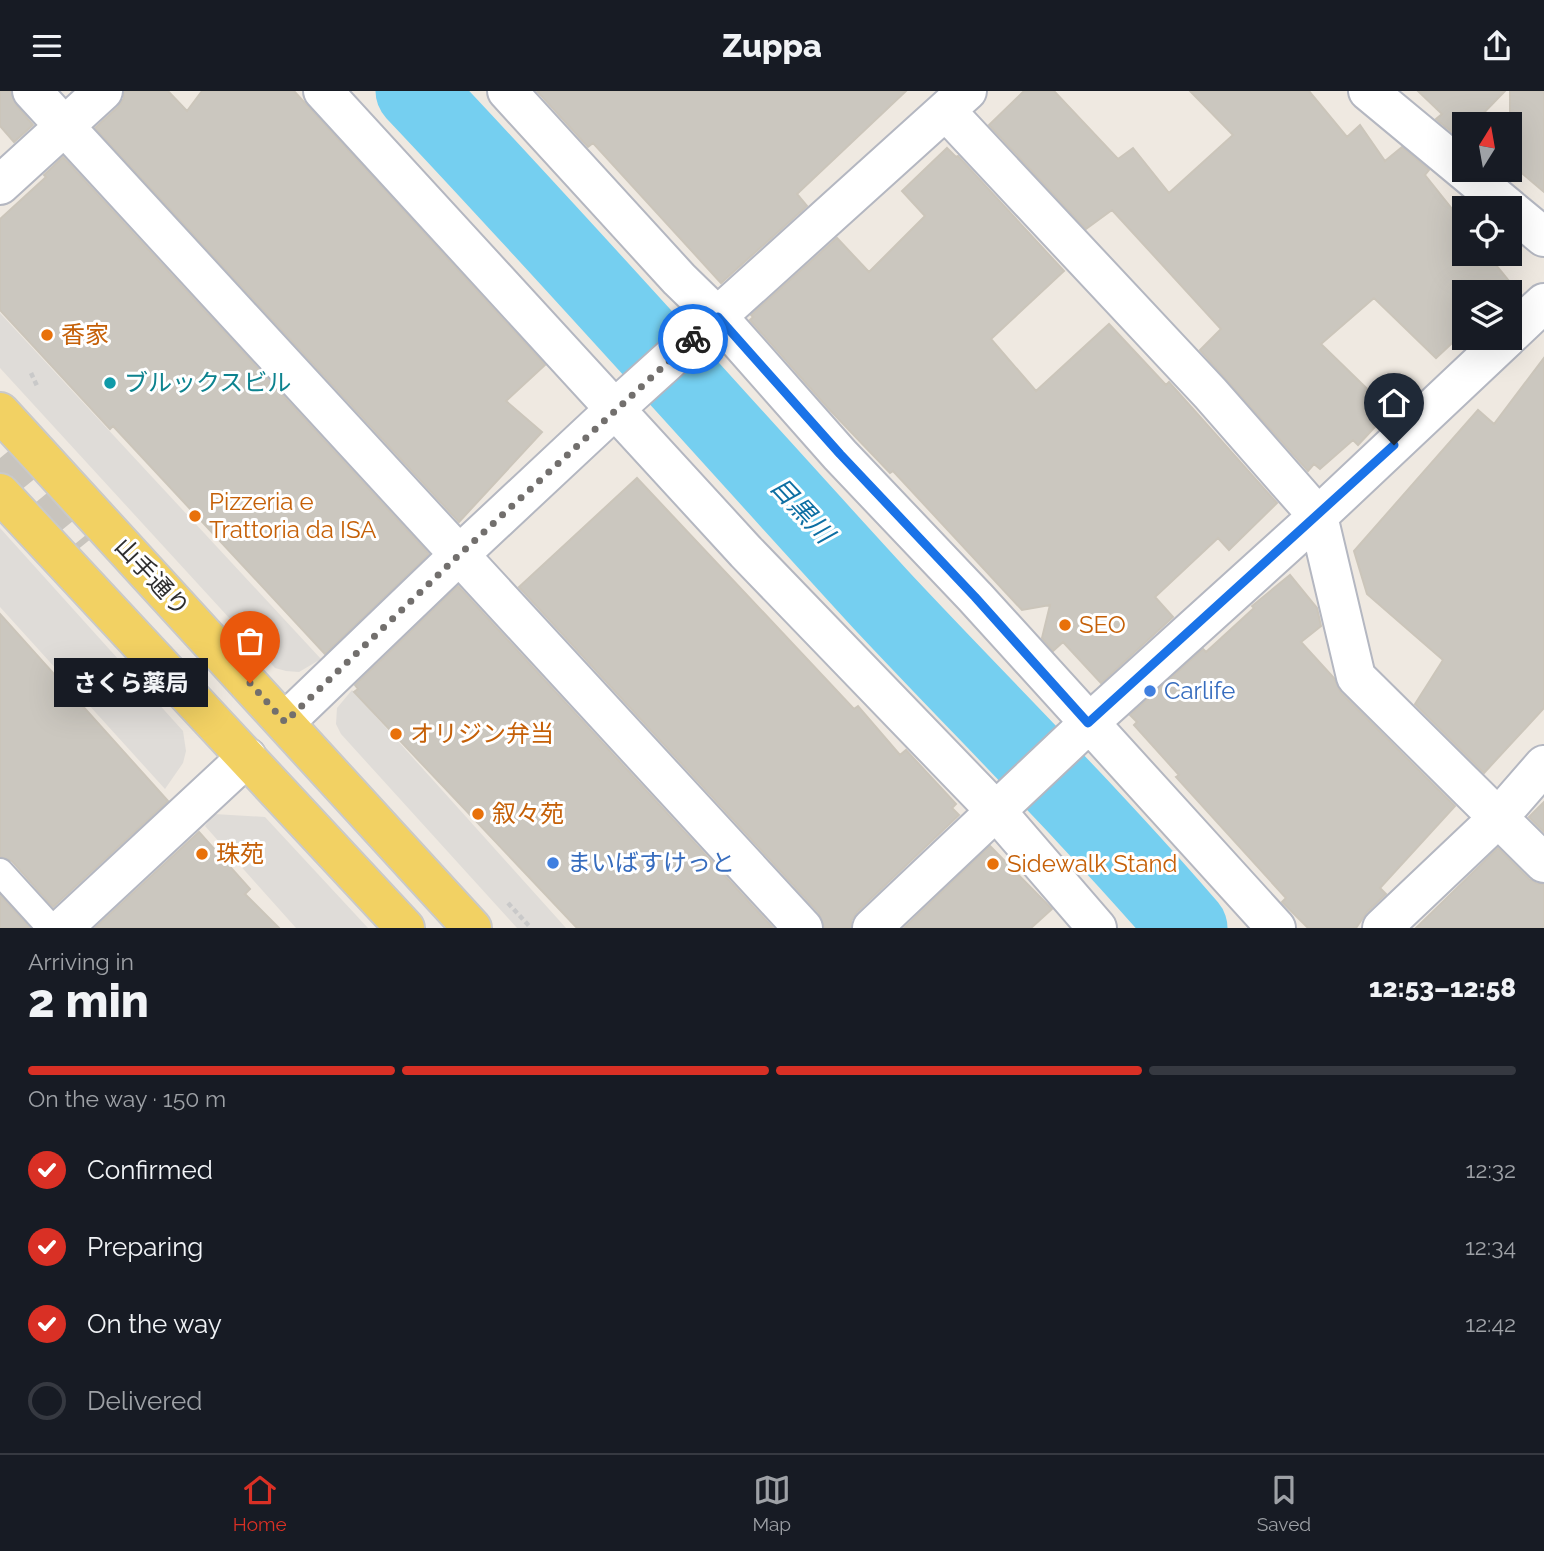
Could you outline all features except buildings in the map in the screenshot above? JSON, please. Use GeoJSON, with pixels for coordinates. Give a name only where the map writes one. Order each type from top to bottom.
{"type":"FeatureCollection","features":[{"type":"Feature","properties":{"kind":"main road","name":"山手通り"},"geometry":{"type":"LineString","coordinates":[[0,412],[472,928]]}},
{"type":"Feature","properties":{"kind":"main road"},"geometry":{"type":"LineString","coordinates":[[0,493],[405,928]]}},
{"type":"Feature","properties":{"kind":"street"},"geometry":{"type":"LineString","coordinates":[[32,91],[803,928]]}},
{"type":"Feature","properties":{"kind":"street"},"geometry":{"type":"LineString","coordinates":[[0,185],[103,91]]}},
{"type":"Feature","properties":{"kind":"street"},"geometry":{"type":"LineString","coordinates":[[323,91],[622,403],[746,552],[1002,805],[1097,928]]}},
{"type":"Feature","properties":{"kind":"street"},"geometry":{"type":"LineString","coordinates":[[507,91],[680,279],[711,323],[975,597],[1082,730],[1276,928]]}},
{"type":"Feature","properties":{"kind":"street"},"geometry":{"type":"LineString","coordinates":[[1368,91],[1494,196]]}},
{"type":"Feature","properties":{"kind":"street"},"geometry":{"type":"LineString","coordinates":[[285,722],[622,403],[956,101],[1318,516],[1356,677],[1544,863]]}},
{"type":"Feature","properties":{"kind":"street"},"geometry":{"type":"LineString","coordinates":[[1522,219],[1544,237]]}},
{"type":"Feature","properties":{"kind":"street"},"geometry":{"type":"LineString","coordinates":[[1522,324],[1544,303]]}},
{"type":"Feature","properties":{"kind":"street"},"geometry":{"type":"LineString","coordinates":[[872,928],[1082,730],[1318,516],[1494,350]]}},
{"type":"Feature","properties":{"kind":"street"},"geometry":{"type":"LineString","coordinates":[[63,928],[247,757]]}},
{"type":"Feature","properties":{"kind":"street"},"geometry":{"type":"LineString","coordinates":[[1382,928],[1497,818],[1544,765]]}},
{"type":"Feature","properties":{"kind":"lane"},"geometry":{"type":"LineString","coordinates":[[0,872],[51,928]]}},
{"type":"Feature","properties":{"kind":"shaded area"},"geometry":{"type":"Polygon","coordinates":[[[0,313],[321,659],[299,672],[275,668],[0,368],[0,313]]]}},
{"type":"Feature","properties":{"kind":"shaded area"},"geometry":{"type":"Polygon","coordinates":[[[0,528],[183,731],[186,751],[183,763],[165,789],[0,607],[0,528]]]}},
{"type":"Feature","properties":{"kind":"shaded area"},"geometry":{"type":"Polygon","coordinates":[[[352,690],[566,928],[517,928],[341,734],[336,724],[337,708],[352,690]]]}},
{"type":"Feature","properties":{"kind":"shaded area"},"geometry":{"type":"Polygon","coordinates":[[[214,814],[265,817],[368,928],[296,928],[205,826],[214,814]]]}},
{"type":"Feature","properties":{"kind":"waterway","name":"目黒川"},"geometry":{"type":"LineString","coordinates":[[415,91],[883,602],[1076,804],[1188,928]]}},
{"type":"Feature","properties":{"kind":"tunnel"},"geometry":{"type":"LineString","coordinates":[[0,458],[76,551]]}},
{"type":"Feature","properties":{"kind":"way so far"},"geometry":{"type":"LineString","coordinates":[[250,683],[285,722],[459,555],[693,339]]}},
{"type":"Feature","properties":{"kind":"place","name":"香家"},"geometry":{"type":"Point","coordinates":[47,335]}},
{"type":"Feature","properties":{"kind":"place","name":"ブルックスビル"},"geometry":{"type":"Point","coordinates":[110,383]}},
{"type":"Feature","properties":{"kind":"place","name":"Pizzeria e Trattoria da ISA"},"geometry":{"type":"Point","coordinates":[195,516]}},
{"type":"Feature","properties":{"kind":"place","name":"SEO"},"geometry":{"type":"Point","coordinates":[1065,625]}},
{"type":"Feature","properties":{"kind":"place","name":"さくら薬局"},"geometry":{"type":"Point","coordinates":[250,683]}},
{"type":"Feature","properties":{"kind":"place","name":"Carlife"},"geometry":{"type":"Point","coordinates":[1150,691]}},
{"type":"Feature","properties":{"kind":"place","name":"オリジン弁当"},"geometry":{"type":"Point","coordinates":[396,734]}},
{"type":"Feature","properties":{"kind":"place","name":"叙々苑"},"geometry":{"type":"Point","coordinates":[478,814]}},
{"type":"Feature","properties":{"kind":"place","name":"珠苑"},"geometry":{"type":"Point","coordinates":[202,854]}},
{"type":"Feature","properties":{"kind":"place","name":"まいばすけっと"},"geometry":{"type":"Point","coordinates":[553,863]}},
{"type":"Feature","properties":{"kind":"place","name":"Sidewalk Stand"},"geometry":{"type":"Point","coordinates":[993,864]}},
{"type":"Feature","properties":{"kind":"route"},"geometry":{"type":"LineString","coordinates":[[693,339],[718,317],[840,454],[975,597],[1088,723],[1394,445]]}}]}
